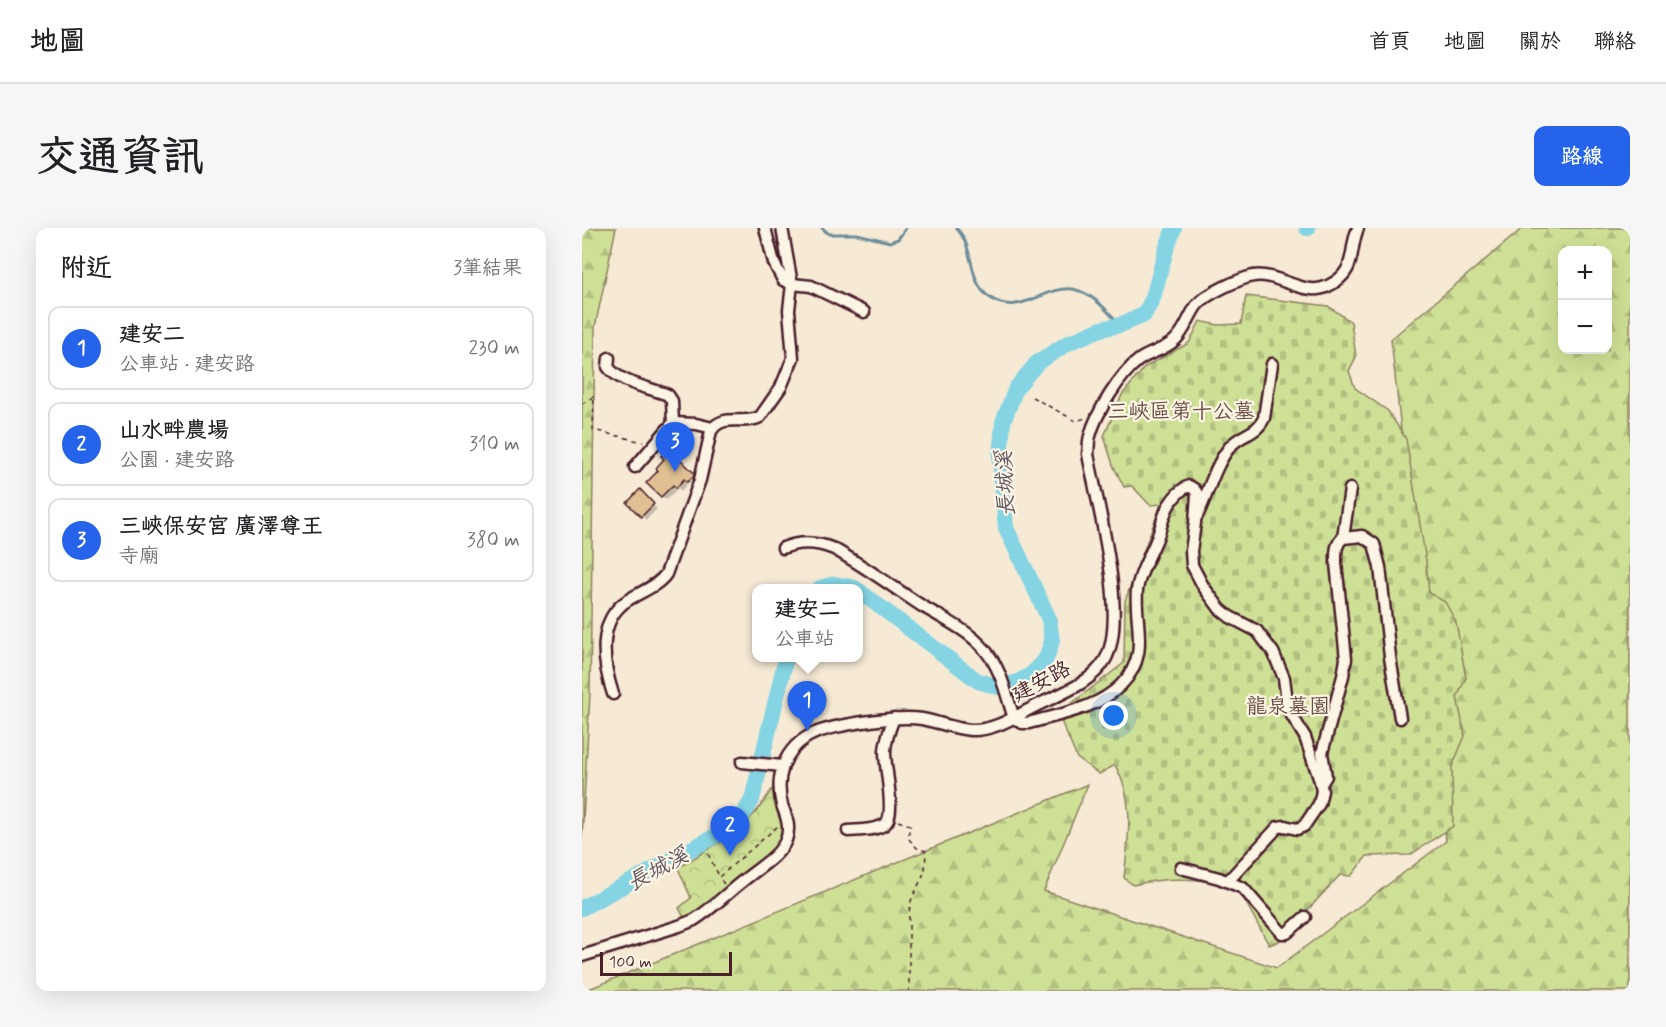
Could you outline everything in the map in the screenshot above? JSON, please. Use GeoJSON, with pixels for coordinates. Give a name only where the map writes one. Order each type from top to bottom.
{"type":"FeatureCollection","features":[{"type":"Feature","properties":{"kind":"street"},"geometry":{"type":"LineString","coordinates":[[765,228],[779,275],[787,282],[811,286],[864,312]]}},
{"type":"Feature","properties":{"kind":"street"},"geometry":{"type":"LineString","coordinates":[[613,694],[604,660],[608,625],[614,613],[624,602],[658,582],[666,574],[700,480],[712,428],[717,423],[726,420],[757,419],[764,413],[781,387],[793,358],[789,310],[792,284],[782,228]]}},
{"type":"Feature","properties":{"kind":"street","name":"建安路"},"geometry":{"type":"LineString","coordinates":[[782,766],[798,744],[819,732],[894,718],[921,719],[969,730],[983,729],[1014,718],[1070,690],[1092,676],[1104,662],[1112,646],[1114,619],[1109,556],[1088,454],[1089,439],[1098,417],[1124,375],[1142,358],[1170,344],[1184,330],[1196,306],[1202,300],[1232,284],[1259,275],[1271,276],[1312,290],[1329,285],[1340,278],[1353,259],[1358,228]]}},
{"type":"Feature","properties":{"kind":"street"},"geometry":{"type":"LineString","coordinates":[[609,358],[608,367],[613,373],[639,386],[668,394],[672,401],[673,423],[636,467]]}},
{"type":"Feature","properties":{"kind":"street"},"geometry":{"type":"LineString","coordinates":[[1196,519],[1226,451],[1237,440],[1256,430],[1264,418],[1272,364]]}},
{"type":"Feature","properties":{"kind":"street"},"geometry":{"type":"LineString","coordinates":[[673,423],[696,424],[712,428]]}},
{"type":"Feature","properties":{"kind":"street"},"geometry":{"type":"LineString","coordinates":[[783,548],[792,544],[822,544],[840,552],[960,628],[983,647],[999,674],[1014,718],[1029,723],[1089,706],[1100,701],[1122,684],[1137,660],[1140,644],[1137,601],[1139,580],[1156,543],[1169,505],[1176,494],[1189,486],[1194,489],[1197,493],[1191,551],[1192,565],[1211,600],[1230,617],[1257,631],[1273,652],[1284,678],[1288,709],[1305,737],[1322,791],[1319,804],[1304,826],[1297,830],[1285,826],[1278,827],[1228,881]]}},
{"type":"Feature","properties":{"kind":"street"},"geometry":{"type":"LineString","coordinates":[[1321,784],[1326,776],[1322,753],[1346,659],[1336,550],[1343,538],[1350,489]]}},
{"type":"Feature","properties":{"kind":"street"},"geometry":{"type":"LineString","coordinates":[[1343,538],[1362,536],[1374,544],[1377,552],[1400,718]]}},
{"type":"Feature","properties":{"kind":"street"},"geometry":{"type":"LineString","coordinates":[[848,831],[882,826],[889,819],[890,806],[884,764],[894,718]]}},
{"type":"Feature","properties":{"kind":"street"},"geometry":{"type":"LineString","coordinates":[[582,956],[679,926],[704,914],[782,848],[787,839],[787,818],[780,795],[782,766],[742,762]]}},
{"type":"Feature","properties":{"kind":"street"},"geometry":{"type":"LineString","coordinates":[[1181,868],[1228,881],[1243,888],[1282,933],[1287,933],[1305,917]]}},
{"type":"Feature","properties":{"kind":"path"},"geometry":{"type":"LineString","coordinates":[[582,404],[594,396],[593,430],[653,445]]}},
{"type":"Feature","properties":{"kind":"path"},"geometry":{"type":"LineString","coordinates":[[1032,397],[1076,421],[1086,418]]}},
{"type":"Feature","properties":{"kind":"path"},"geometry":{"type":"LineString","coordinates":[[719,877],[787,818]]}},
{"type":"Feature","properties":{"kind":"path"},"geometry":{"type":"LineString","coordinates":[[889,819],[910,825],[908,838],[917,848],[926,851],[925,871],[911,901],[909,912],[909,991]]}},
{"type":"Feature","properties":{"kind":"path"},"geometry":{"type":"LineString","coordinates":[[708,854],[726,886]]}},
{"type":"Feature","properties":{"kind":"green space"},"geometry":{"type":"Polygon","coordinates":[[[582,228],[616,228],[595,327],[590,693],[582,838],[582,228]]]}},
{"type":"Feature","properties":{"kind":"green space"},"geometry":{"type":"Polygon","coordinates":[[[1523,228],[1630,228],[1630,991],[584,991],[1088,784],[1044,891],[1277,968],[1446,841],[1391,339],[1523,228]]]}},
{"type":"Feature","properties":{"kind":"green space","name":"龍泉墓園"},"geometry":{"type":"Polygon","coordinates":[[[1246,296],[1328,306],[1351,322],[1356,357],[1349,371],[1355,388],[1388,411],[1406,439],[1429,593],[1445,602],[1456,622],[1466,678],[1457,697],[1465,736],[1452,767],[1453,826],[1410,855],[1367,856],[1351,876],[1340,875],[1279,941],[1269,945],[1238,888],[1186,879],[1160,880],[1133,885],[1124,878],[1129,820],[1122,779],[1115,765],[1099,774],[1077,758],[1058,714],[1124,663],[1125,601],[1161,504],[1150,505],[1132,486],[1124,487],[1113,465],[1104,436],[1122,395],[1145,367],[1189,343],[1200,321],[1218,325],[1241,324],[1246,296]]]}},
{"type":"Feature","properties":{"kind":"green space"},"geometry":{"type":"Polygon","coordinates":[[[772,789],[784,826],[779,845],[686,921],[679,908],[691,898],[678,868],[742,828],[772,789]]]}},
{"type":"Feature","properties":{"kind":"building"},"geometry":{"type":"Polygon","coordinates":[[[669,448],[695,474],[687,482],[684,479],[676,488],[673,485],[661,497],[646,483],[658,471],[656,468],[664,459],[661,456],[669,448]]]}},
{"type":"Feature","properties":{"kind":"building"},"geometry":{"type":"Polygon","coordinates":[[[640,489],[654,504],[641,517],[627,503],[640,489]]]}},
{"type":"Feature","properties":{"kind":"waterway"},"geometry":{"type":"LineString","coordinates":[[822,228],[829,234],[857,234],[890,242],[898,239],[906,228]]}},
{"type":"Feature","properties":{"kind":"waterway"},"geometry":{"type":"LineString","coordinates":[[956,228],[966,244],[977,282],[989,297],[1000,303],[1011,304],[1021,303],[1062,289],[1073,289],[1093,298],[1120,325]]}},
{"type":"Feature","properties":{"kind":"waterway","name":"長城溪"},"geometry":{"type":"LineString","coordinates":[[863,594],[978,681],[999,687],[1018,682],[1032,674],[1046,659],[1052,641],[1049,619],[1006,528],[1000,458],[1003,422],[1016,388],[1037,363],[1068,343],[1144,315],[1153,298],[1174,228]]}},
{"type":"Feature","properties":{"kind":"waterway","name":"長城溪"},"geometry":{"type":"LineString","coordinates":[[582,908],[721,833],[741,818],[752,800],[785,662]]}},
{"type":"Feature","properties":{"kind":"place","name":"三峽保安宮 廣澤尊王"},"geometry":{"type":"Point","coordinates":[675,472]}},
{"type":"Feature","properties":{"kind":"place","name":"建安二"},"geometry":{"type":"Point","coordinates":[807,731]}},
{"type":"Feature","properties":{"kind":"place","name":"山水畔農場"},"geometry":{"type":"Point","coordinates":[730,856]}},
{"type":"Feature","properties":{"kind":"park label","name":"三峽區第十公墓"},"geometry":{"type":"Point","coordinates":[1181,411]}}]}
